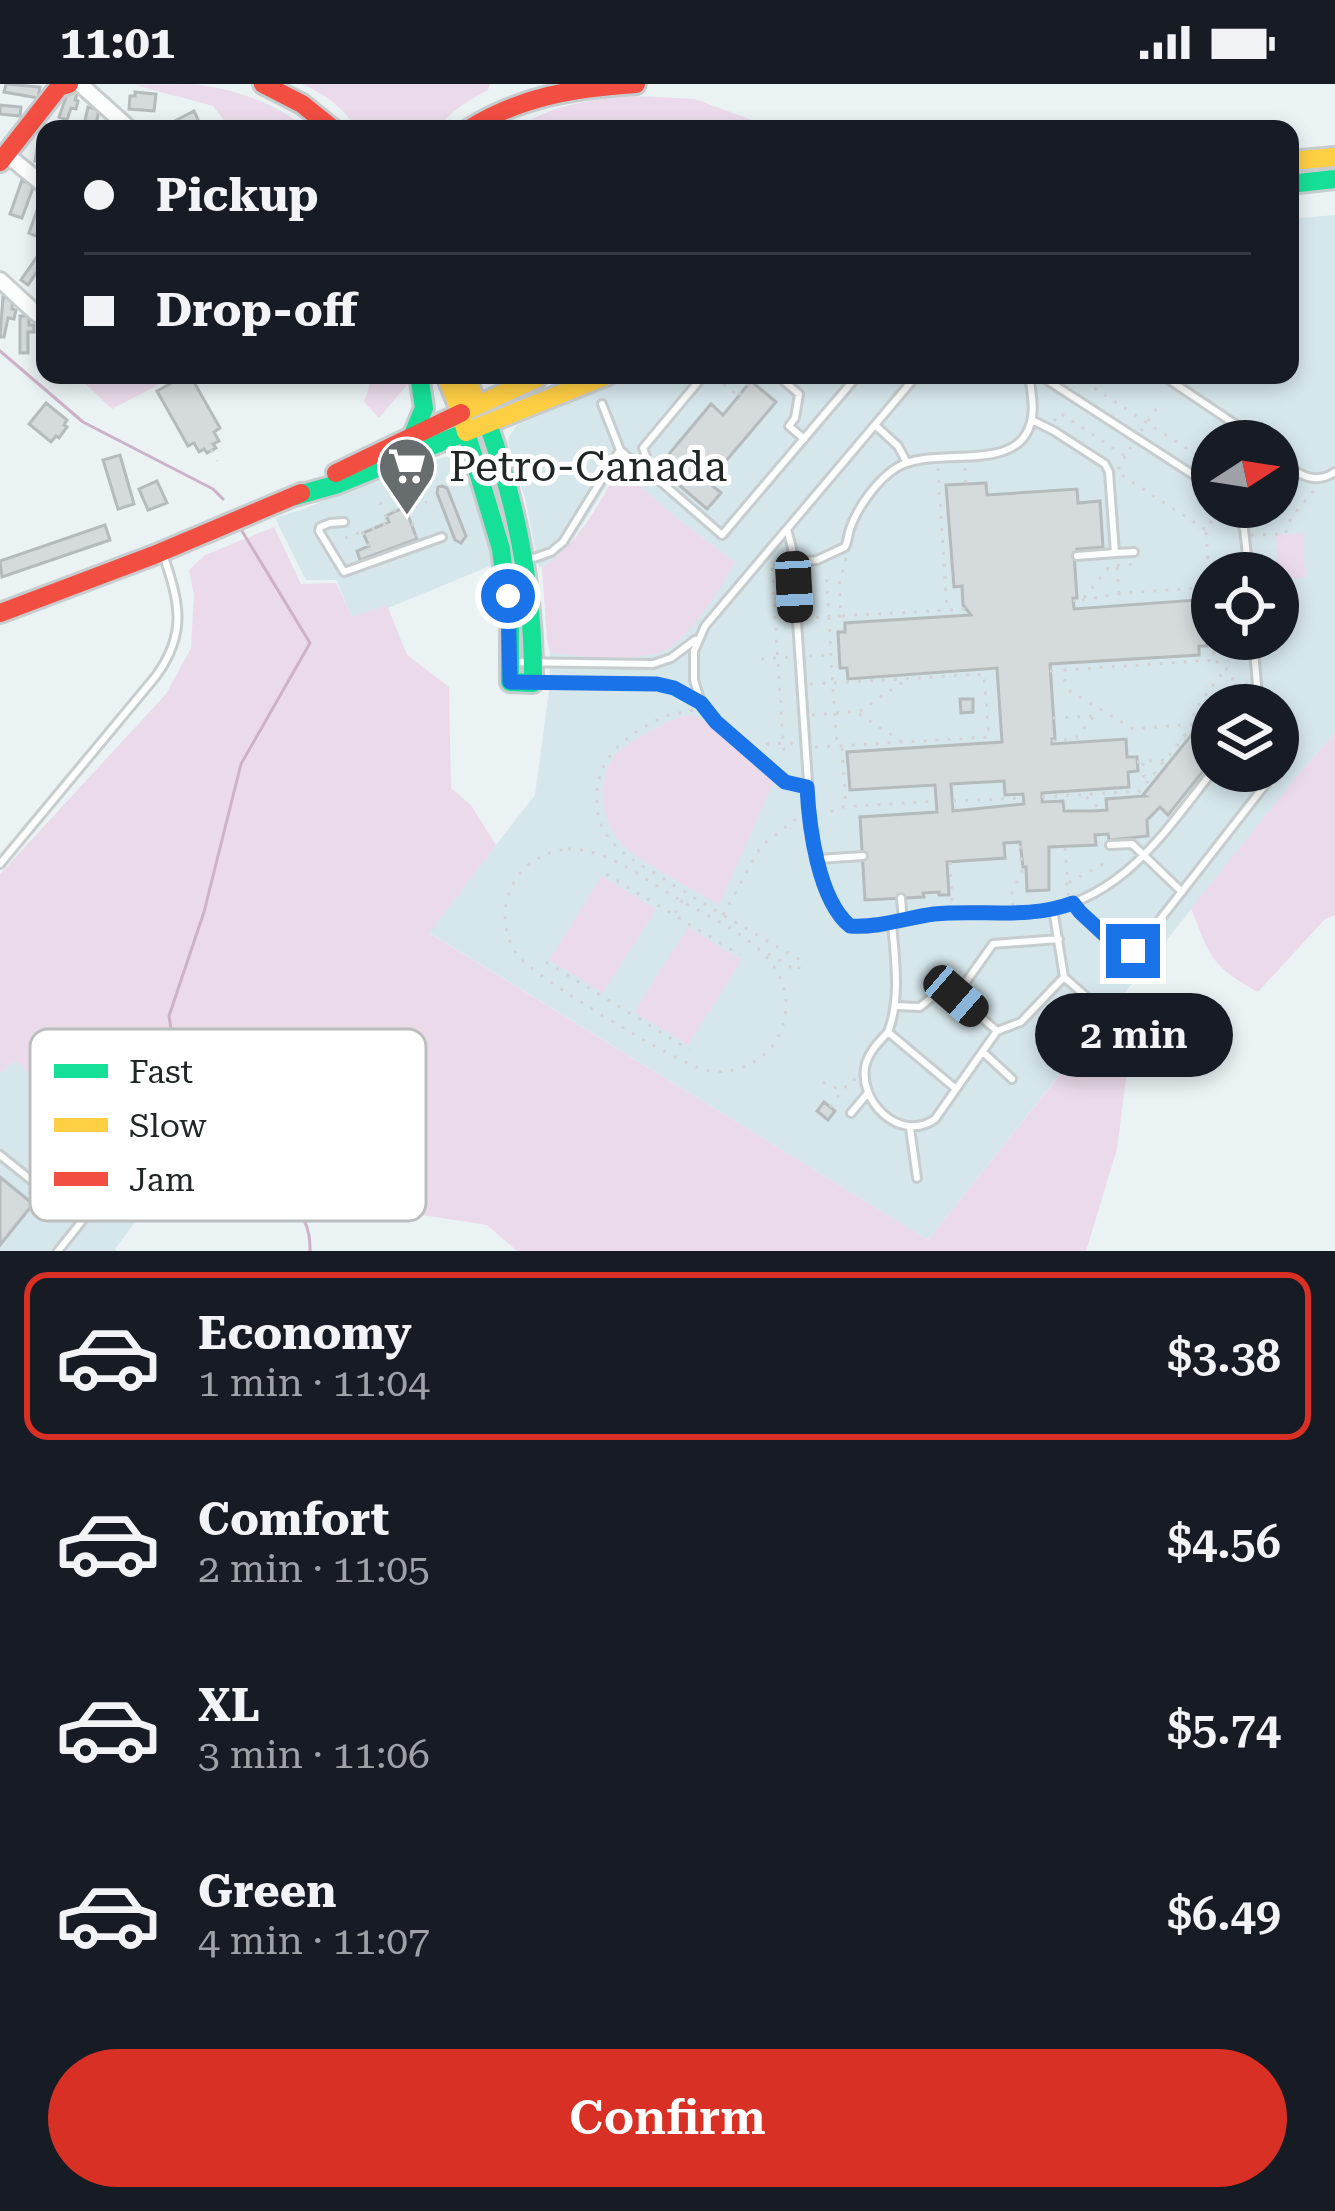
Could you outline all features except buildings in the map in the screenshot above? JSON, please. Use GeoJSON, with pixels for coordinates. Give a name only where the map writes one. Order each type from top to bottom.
{"type":"FeatureCollection","features":[{"type":"Feature","properties":{"kind":"main road"},"geometry":{"type":"LineString","coordinates":[[3,158],[59,87],[69,84]]}},
{"type":"Feature","properties":{"kind":"main road"},"geometry":{"type":"LineString","coordinates":[[263,84],[322,120]]}},
{"type":"Feature","properties":{"kind":"main road"},"geometry":{"type":"LineString","coordinates":[[484,120],[537,97],[636,84]]}},
{"type":"Feature","properties":{"kind":"main road"},"geometry":{"type":"LineString","coordinates":[[1299,160],[1335,157]]}},
{"type":"Feature","properties":{"kind":"main road"},"geometry":{"type":"LineString","coordinates":[[1299,183],[1335,179]]}},
{"type":"Feature","properties":{"kind":"main road"},"geometry":{"type":"LineString","coordinates":[[412,437],[424,408],[420,384]]}},
{"type":"Feature","properties":{"kind":"main road"},"geometry":{"type":"LineString","coordinates":[[451,384],[468,417]]}},
{"type":"Feature","properties":{"kind":"main road"},"geometry":{"type":"LineString","coordinates":[[465,384],[468,417],[501,549],[508,596],[510,682],[534,673],[527,560],[513,497],[488,424]]}},
{"type":"Feature","properties":{"kind":"main road"},"geometry":{"type":"LineString","coordinates":[[295,496],[338,484],[468,417],[519,384]]}},
{"type":"Feature","properties":{"kind":"main road"},"geometry":{"type":"LineString","coordinates":[[0,614],[295,496],[412,437],[468,417],[488,424],[586,384]]}},
{"type":"Feature","properties":{"kind":"street"},"geometry":{"type":"LineString","coordinates":[[80,84],[120,120]]}},
{"type":"Feature","properties":{"kind":"street"},"geometry":{"type":"LineString","coordinates":[[3,158],[36,180]]}},
{"type":"Feature","properties":{"kind":"street"},"geometry":{"type":"LineString","coordinates":[[0,280],[36,312]]}},
{"type":"Feature","properties":{"kind":"lane"},"geometry":{"type":"LineString","coordinates":[[701,384],[643,448],[653,476],[722,535],[850,384]]}},
{"type":"Feature","properties":{"kind":"lane"},"geometry":{"type":"LineString","coordinates":[[787,384],[799,394],[795,418],[788,426],[804,439]]}},
{"type":"Feature","properties":{"kind":"lane"},"geometry":{"type":"LineString","coordinates":[[534,673],[653,664],[671,658],[698,638],[908,384]]}},
{"type":"Feature","properties":{"kind":"lane"},"geometry":{"type":"LineString","coordinates":[[793,563],[841,550],[878,484],[898,467],[928,458],[999,454],[1021,440],[1032,420],[1030,384]]}},
{"type":"Feature","properties":{"kind":"lane"},"geometry":{"type":"LineString","coordinates":[[1053,384],[1191,473]]}},
{"type":"Feature","properties":{"kind":"lane"},"geometry":{"type":"LineString","coordinates":[[1175,384],[1229,420]]}},
{"type":"Feature","properties":{"kind":"lane"},"geometry":{"type":"LineString","coordinates":[[602,404],[620,450],[645,480],[653,476]]}},
{"type":"Feature","properties":{"kind":"lane"},"geometry":{"type":"LineString","coordinates":[[1032,420],[1107,466],[1115,553]]}},
{"type":"Feature","properties":{"kind":"lane"},"geometry":{"type":"LineString","coordinates":[[874,425],[898,446],[907,463]]}},
{"type":"Feature","properties":{"kind":"lane"},"geometry":{"type":"LineString","coordinates":[[527,560],[563,542],[620,450]]}},
{"type":"Feature","properties":{"kind":"lane"},"geometry":{"type":"LineString","coordinates":[[1299,473],[1318,479],[1335,472]]}},
{"type":"Feature","properties":{"kind":"lane"},"geometry":{"type":"LineString","coordinates":[[344,521],[319,531],[344,572],[442,537]]}},
{"type":"Feature","properties":{"kind":"lane"},"geometry":{"type":"LineString","coordinates":[[1242,528],[1247,552]]}},
{"type":"Feature","properties":{"kind":"lane"},"geometry":{"type":"LineString","coordinates":[[787,529],[817,859],[845,923],[856,927],[940,914],[1021,914],[1073,903],[1119,878],[1144,857],[1196,792]]}},
{"type":"Feature","properties":{"kind":"lane"},"geometry":{"type":"LineString","coordinates":[[0,864],[169,657],[178,612],[162,552]]}},
{"type":"Feature","properties":{"kind":"lane"},"geometry":{"type":"LineString","coordinates":[[1077,556],[1134,552]]}},
{"type":"Feature","properties":{"kind":"lane"},"geometry":{"type":"LineString","coordinates":[[698,638],[693,667],[701,703],[785,782],[807,787]]}},
{"type":"Feature","properties":{"kind":"lane"},"geometry":{"type":"LineString","coordinates":[[534,673],[657,684],[701,703]]}},
{"type":"Feature","properties":{"kind":"lane"},"geometry":{"type":"LineString","coordinates":[[1073,903],[1119,948],[1128,952],[1141,945],[1260,792]]}},
{"type":"Feature","properties":{"kind":"lane"},"geometry":{"type":"LineString","coordinates":[[1110,845],[1132,844],[1182,892]]}},
{"type":"Feature","properties":{"kind":"lane"},"geometry":{"type":"LineString","coordinates":[[817,859],[862,856]]}},
{"type":"Feature","properties":{"kind":"lane"},"geometry":{"type":"LineString","coordinates":[[901,898],[902,921]]}},
{"type":"Feature","properties":{"kind":"lane"},"geometry":{"type":"LineString","coordinates":[[1053,909],[1064,976],[1090,1000]]}},
{"type":"Feature","properties":{"kind":"lane"},"geometry":{"type":"LineString","coordinates":[[892,924],[895,1006],[888,1031],[866,1064],[867,1094],[896,1122],[910,1128],[931,1123],[997,1031],[1021,1022],[1064,976]]}},
{"type":"Feature","properties":{"kind":"lane"},"geometry":{"type":"LineString","coordinates":[[956,996],[993,944],[1059,939]]}},
{"type":"Feature","properties":{"kind":"lane"},"geometry":{"type":"LineString","coordinates":[[895,1006],[920,1007],[941,992],[956,996],[997,1031]]}},
{"type":"Feature","properties":{"kind":"lane"},"geometry":{"type":"LineString","coordinates":[[888,1031],[956,1088]]}},
{"type":"Feature","properties":{"kind":"lane"},"geometry":{"type":"LineString","coordinates":[[982,1052],[1012,1079]]}},
{"type":"Feature","properties":{"kind":"lane"},"geometry":{"type":"LineString","coordinates":[[851,1113],[867,1094]]}},
{"type":"Feature","properties":{"kind":"lane"},"geometry":{"type":"LineString","coordinates":[[910,1128],[916,1178]]}},
{"type":"Feature","properties":{"kind":"lane"},"geometry":{"type":"LineString","coordinates":[[0,1155],[30,1179]]}},
{"type":"Feature","properties":{"kind":"lane"},"geometry":{"type":"LineString","coordinates":[[58,1251],[81,1221]]}},
{"type":"Feature","properties":{"kind":"path"},"geometry":{"type":"LineString","coordinates":[[721,384],[738,396],[748,384]]}},
{"type":"Feature","properties":{"kind":"path"},"geometry":{"type":"LineString","coordinates":[[1088,384],[1191,451]]}},
{"type":"Feature","properties":{"kind":"path"},"geometry":{"type":"LineString","coordinates":[[1140,433],[1158,407]]}},
{"type":"Feature","properties":{"kind":"path"},"geometry":{"type":"LineString","coordinates":[[1046,418],[1054,422],[1060,413],[1126,455]]}},
{"type":"Feature","properties":{"kind":"path"},"geometry":{"type":"LineString","coordinates":[[1133,443],[1117,472],[1206,530],[1208,552]]}},
{"type":"Feature","properties":{"kind":"path"},"geometry":{"type":"LineString","coordinates":[[211,450],[217,461]]}},
{"type":"Feature","properties":{"kind":"path"},"geometry":{"type":"LineString","coordinates":[[965,464],[966,484]]}},
{"type":"Feature","properties":{"kind":"path"},"geometry":{"type":"LineString","coordinates":[[927,466],[938,466],[947,610]]}},
{"type":"Feature","properties":{"kind":"path"},"geometry":{"type":"LineString","coordinates":[[1245,535],[1286,534],[1286,524],[1305,504],[1318,479]]}},
{"type":"Feature","properties":{"kind":"path"},"geometry":{"type":"LineString","coordinates":[[344,538],[388,522],[380,502]]}},
{"type":"Feature","properties":{"kind":"path"},"geometry":{"type":"LineString","coordinates":[[407,510],[428,502]]}},
{"type":"Feature","properties":{"kind":"path"},"geometry":{"type":"LineString","coordinates":[[386,514],[405,506],[419,541]]}},
{"type":"Feature","properties":{"kind":"path"},"geometry":{"type":"LineString","coordinates":[[363,532],[369,546]]}},
{"type":"Feature","properties":{"kind":"path"},"geometry":{"type":"LineString","coordinates":[[841,616],[839,582],[846,556]]}},
{"type":"Feature","properties":{"kind":"path"},"geometry":{"type":"LineString","coordinates":[[1082,600],[1110,566],[1135,563]]}},
{"type":"Feature","properties":{"kind":"path"},"geometry":{"type":"LineString","coordinates":[[1117,565],[1119,594]]}},
{"type":"Feature","properties":{"kind":"path"},"geometry":{"type":"LineString","coordinates":[[772,568],[784,755]]}},
{"type":"Feature","properties":{"kind":"path"},"geometry":{"type":"LineString","coordinates":[[839,582],[823,569],[846,807]]}},
{"type":"Feature","properties":{"kind":"path"},"geometry":{"type":"LineString","coordinates":[[1073,601],[1191,589]]}},
{"type":"Feature","properties":{"kind":"path"},"geometry":{"type":"LineString","coordinates":[[796,618],[966,609]]}},
{"type":"Feature","properties":{"kind":"path"},"geometry":{"type":"LineString","coordinates":[[830,641],[838,640]]}},
{"type":"Feature","properties":{"kind":"path"},"geometry":{"type":"LineString","coordinates":[[761,659],[785,657]]}},
{"type":"Feature","properties":{"kind":"path"},"geometry":{"type":"LineString","coordinates":[[831,659],[839,658]]}},
{"type":"Feature","properties":{"kind":"path"},"geometry":{"type":"LineString","coordinates":[[1051,670],[1214,660],[1236,684]]}},
{"type":"Feature","properties":{"kind":"path"},"geometry":{"type":"LineString","coordinates":[[1214,684],[1226,668]]}},
{"type":"Feature","properties":{"kind":"path"},"geometry":{"type":"LineString","coordinates":[[1064,670],[1066,687],[1133,729],[1191,724]]}},
{"type":"Feature","properties":{"kind":"path"},"geometry":{"type":"LineString","coordinates":[[800,684],[986,672],[990,740],[804,748]]}},
{"type":"Feature","properties":{"kind":"path"},"geometry":{"type":"LineString","coordinates":[[854,713],[908,679]]}},
{"type":"Feature","properties":{"kind":"path"},"geometry":{"type":"LineString","coordinates":[[693,710],[665,717],[617,748],[602,767],[597,796],[600,820],[615,846],[802,961],[797,971],[748,941],[617,863],[585,850],[560,850],[527,866],[506,908],[506,927],[525,964],[550,982],[698,1068],[714,1072],[731,1071],[766,1053],[785,1019],[786,999],[776,967],[748,941]]}},
{"type":"Feature","properties":{"kind":"path"},"geometry":{"type":"LineString","coordinates":[[1052,741],[1076,738],[1099,710]]}},
{"type":"Feature","properties":{"kind":"path"},"geometry":{"type":"LineString","coordinates":[[802,715],[854,713],[902,742]]}},
{"type":"Feature","properties":{"kind":"path"},"geometry":{"type":"LineString","coordinates":[[1054,718],[1094,716]]}},
{"type":"Feature","properties":{"kind":"path"},"geometry":{"type":"LineString","coordinates":[[1042,797],[1140,791],[1191,728]]}},
{"type":"Feature","properties":{"kind":"path"},"geometry":{"type":"LineString","coordinates":[[766,744],[790,743]]}},
{"type":"Feature","properties":{"kind":"path"},"geometry":{"type":"LineString","coordinates":[[1144,786],[1140,762],[1166,760]]}},
{"type":"Feature","properties":{"kind":"path"},"geometry":{"type":"LineString","coordinates":[[1083,795],[1103,811]]}},
{"type":"Feature","properties":{"kind":"path"},"geometry":{"type":"LineString","coordinates":[[952,801],[1023,797]]}},
{"type":"Feature","properties":{"kind":"path"},"geometry":{"type":"LineString","coordinates":[[831,812],[936,801]]}},
{"type":"Feature","properties":{"kind":"path"},"geometry":{"type":"LineString","coordinates":[[896,804],[896,815]]}},
{"type":"Feature","properties":{"kind":"path"},"geometry":{"type":"LineString","coordinates":[[718,924],[760,846],[796,819]]}},
{"type":"Feature","properties":{"kind":"path"},"geometry":{"type":"LineString","coordinates":[[1020,842],[1022,871],[1011,906],[1020,906]]}},
{"type":"Feature","properties":{"kind":"path"},"geometry":{"type":"LineString","coordinates":[[1059,899],[1070,896],[1065,885],[1065,848]]}},
{"type":"Feature","properties":{"kind":"path"},"geometry":{"type":"LineString","coordinates":[[1068,883],[1111,860]]}},
{"type":"Feature","properties":{"kind":"path"},"geometry":{"type":"LineString","coordinates":[[950,862],[952,895]]}},
{"type":"Feature","properties":{"kind":"path"},"geometry":{"type":"LineString","coordinates":[[606,874],[740,955]]}},
{"type":"Feature","properties":{"kind":"path"},"geometry":{"type":"LineString","coordinates":[[674,914],[686,893]]}},
{"type":"Feature","properties":{"kind":"path"},"geometry":{"type":"LineString","coordinates":[[719,905],[727,907]]}},
{"type":"Feature","properties":{"kind":"path"},"geometry":{"type":"LineString","coordinates":[[546,962],[690,1050]]}},
{"type":"Feature","properties":{"kind":"path"},"geometry":{"type":"LineString","coordinates":[[614,1020],[621,1007]]}},
{"type":"Feature","properties":{"kind":"path"},"geometry":{"type":"LineString","coordinates":[[830,1107],[851,1080]]}},
{"type":"Feature","properties":{"kind":"path"},"geometry":{"type":"LineString","coordinates":[[823,1082],[842,1091]]}},
{"type":"Feature","properties":{"kind":"shaded area"},"geometry":{"type":"Polygon","coordinates":[[[302,84],[490,84],[446,120],[350,120],[302,84]]]}},
{"type":"Feature","properties":{"kind":"shaded area"},"geometry":{"type":"Polygon","coordinates":[[[135,85],[220,88],[295,120],[224,120],[213,106],[135,85]]]}},
{"type":"Feature","properties":{"kind":"shaded area"},"geometry":{"type":"Polygon","coordinates":[[[636,96],[695,99],[752,120],[531,120],[589,101],[636,96]]]}},
{"type":"Feature","properties":{"kind":"shaded area"},"geometry":{"type":"Polygon","coordinates":[[[1335,215],[1335,733],[1299,774],[1299,684],[1191,684],[1191,792],[1284,792],[928,1240],[428,932],[535,795],[550,651],[656,654],[735,562],[618,468],[568,547],[539,568],[509,436],[517,425],[615,384],[1299,384],[1299,218],[1335,215]]]}},
{"type":"Feature","properties":{"kind":"shaded area"},"geometry":{"type":"Polygon","coordinates":[[[86,384],[159,384],[156,386],[112,409],[86,384]]]}},
{"type":"Feature","properties":{"kind":"shaded area"},"geometry":{"type":"Polygon","coordinates":[[[370,384],[408,384],[379,418],[364,402],[370,384]]]}},
{"type":"Feature","properties":{"kind":"shaded area"},"geometry":{"type":"Polygon","coordinates":[[[451,455],[468,466],[495,564],[354,622],[336,580],[306,580],[275,518],[422,461],[451,455]]]}},
{"type":"Feature","properties":{"kind":"shaded area"},"geometry":{"type":"Polygon","coordinates":[[[625,466],[673,515],[735,562],[695,623],[666,650],[628,657],[554,653],[547,640],[542,567],[576,536],[618,468],[625,466]]]}},
{"type":"Feature","properties":{"kind":"shaded area"},"geometry":{"type":"Polygon","coordinates":[[[274,527],[301,584],[336,583],[352,617],[387,605],[407,655],[449,687],[451,788],[471,805],[496,845],[429,933],[928,1240],[1118,1002],[1127,1071],[1117,1149],[1086,1251],[517,1251],[487,1225],[426,1216],[426,1029],[30,1029],[30,1074],[15,1060],[0,1073],[0,874],[166,694],[191,648],[194,595],[189,570],[205,555],[274,527]]]}},
{"type":"Feature","properties":{"kind":"shaded area"},"geometry":{"type":"Polygon","coordinates":[[[1303,533],[1305,578],[1299,578],[1299,552],[1277,552],[1276,534],[1303,533]]]}},
{"type":"Feature","properties":{"kind":"shaded area"},"geometry":{"type":"Polygon","coordinates":[[[689,715],[710,725],[774,782],[719,905],[622,844],[609,824],[603,801],[605,777],[619,752],[663,724],[689,715]]]}},
{"type":"Feature","properties":{"kind":"shaded area"},"geometry":{"type":"Polygon","coordinates":[[[1335,733],[1335,915],[1325,919],[1258,992],[1214,959],[1191,908],[1284,792],[1299,792],[1299,774],[1335,733]]]}},
{"type":"Feature","properties":{"kind":"shaded area"},"geometry":{"type":"Polygon","coordinates":[[[602,876],[656,909],[603,993],[549,960],[602,876]]]}},
{"type":"Feature","properties":{"kind":"shaded area"},"geometry":{"type":"Polygon","coordinates":[[[688,927],[742,960],[688,1045],[634,1012],[688,927]]]}},
{"type":"Feature","properties":{"kind":"shaded area"},"geometry":{"type":"Polygon","coordinates":[[[102,1014],[118,1029],[30,1029],[30,1221],[136,1221],[117,1251],[0,1251],[0,1024],[102,1014]]]}},
{"type":"Feature","properties":{"kind":"waterway"},"geometry":{"type":"LineString","coordinates":[[0,351],[36,382]]}},
{"type":"Feature","properties":{"kind":"waterway"},"geometry":{"type":"LineString","coordinates":[[39,384],[83,422],[213,489],[223,499]]}},
{"type":"Feature","properties":{"kind":"waterway"},"geometry":{"type":"LineString","coordinates":[[171,1029],[169,1016],[204,912],[241,764],[310,643],[242,531]]}},
{"type":"Feature","properties":{"kind":"waterway"},"geometry":{"type":"LineString","coordinates":[[304,1221],[310,1251]]}},
{"type":"Feature","properties":{"kind":"traffic: fast"},"geometry":{"type":"LineString","coordinates":[[1299,183],[1335,179]]}},
{"type":"Feature","properties":{"kind":"traffic: fast"},"geometry":{"type":"LineString","coordinates":[[412,437],[424,408],[420,384]]}},
{"type":"Feature","properties":{"kind":"traffic: fast"},"geometry":{"type":"LineString","coordinates":[[295,496],[338,484],[466,432],[501,549],[510,626],[510,682],[533,683],[522,552],[488,424]]}},
{"type":"Feature","properties":{"kind":"traffic: slow"},"geometry":{"type":"LineString","coordinates":[[1299,160],[1335,157]]}},
{"type":"Feature","properties":{"kind":"traffic: slow"},"geometry":{"type":"LineString","coordinates":[[450,384],[461,413]]}},
{"type":"Feature","properties":{"kind":"traffic: slow"},"geometry":{"type":"LineString","coordinates":[[469,384],[477,405]]}},
{"type":"Feature","properties":{"kind":"traffic: slow"},"geometry":{"type":"LineString","coordinates":[[524,384],[461,413],[466,432],[586,384]]}},
{"type":"Feature","properties":{"kind":"traffic: jam"},"geometry":{"type":"LineString","coordinates":[[0,162],[59,87],[69,84]]}},
{"type":"Feature","properties":{"kind":"traffic: jam"},"geometry":{"type":"LineString","coordinates":[[263,84],[322,120]]}},
{"type":"Feature","properties":{"kind":"traffic: jam"},"geometry":{"type":"LineString","coordinates":[[485,120],[550,96],[636,84]]}},
{"type":"Feature","properties":{"kind":"traffic: jam"},"geometry":{"type":"LineString","coordinates":[[336,473],[461,413]]}},
{"type":"Feature","properties":{"kind":"traffic: jam"},"geometry":{"type":"LineString","coordinates":[[0,613],[301,493]]}},
{"type":"Feature","properties":{"kind":"place","name":"Petro-Canada"},"geometry":{"type":"Point","coordinates":[407,517]}},
{"type":"Feature","properties":{"kind":"route"},"geometry":{"type":"LineString","coordinates":[[508,596],[510,682],[674,688],[701,703],[785,782],[807,787],[820,870],[837,912],[850,926],[953,913],[1031,913],[1073,903],[1119,948],[1133,951]]}}]}
